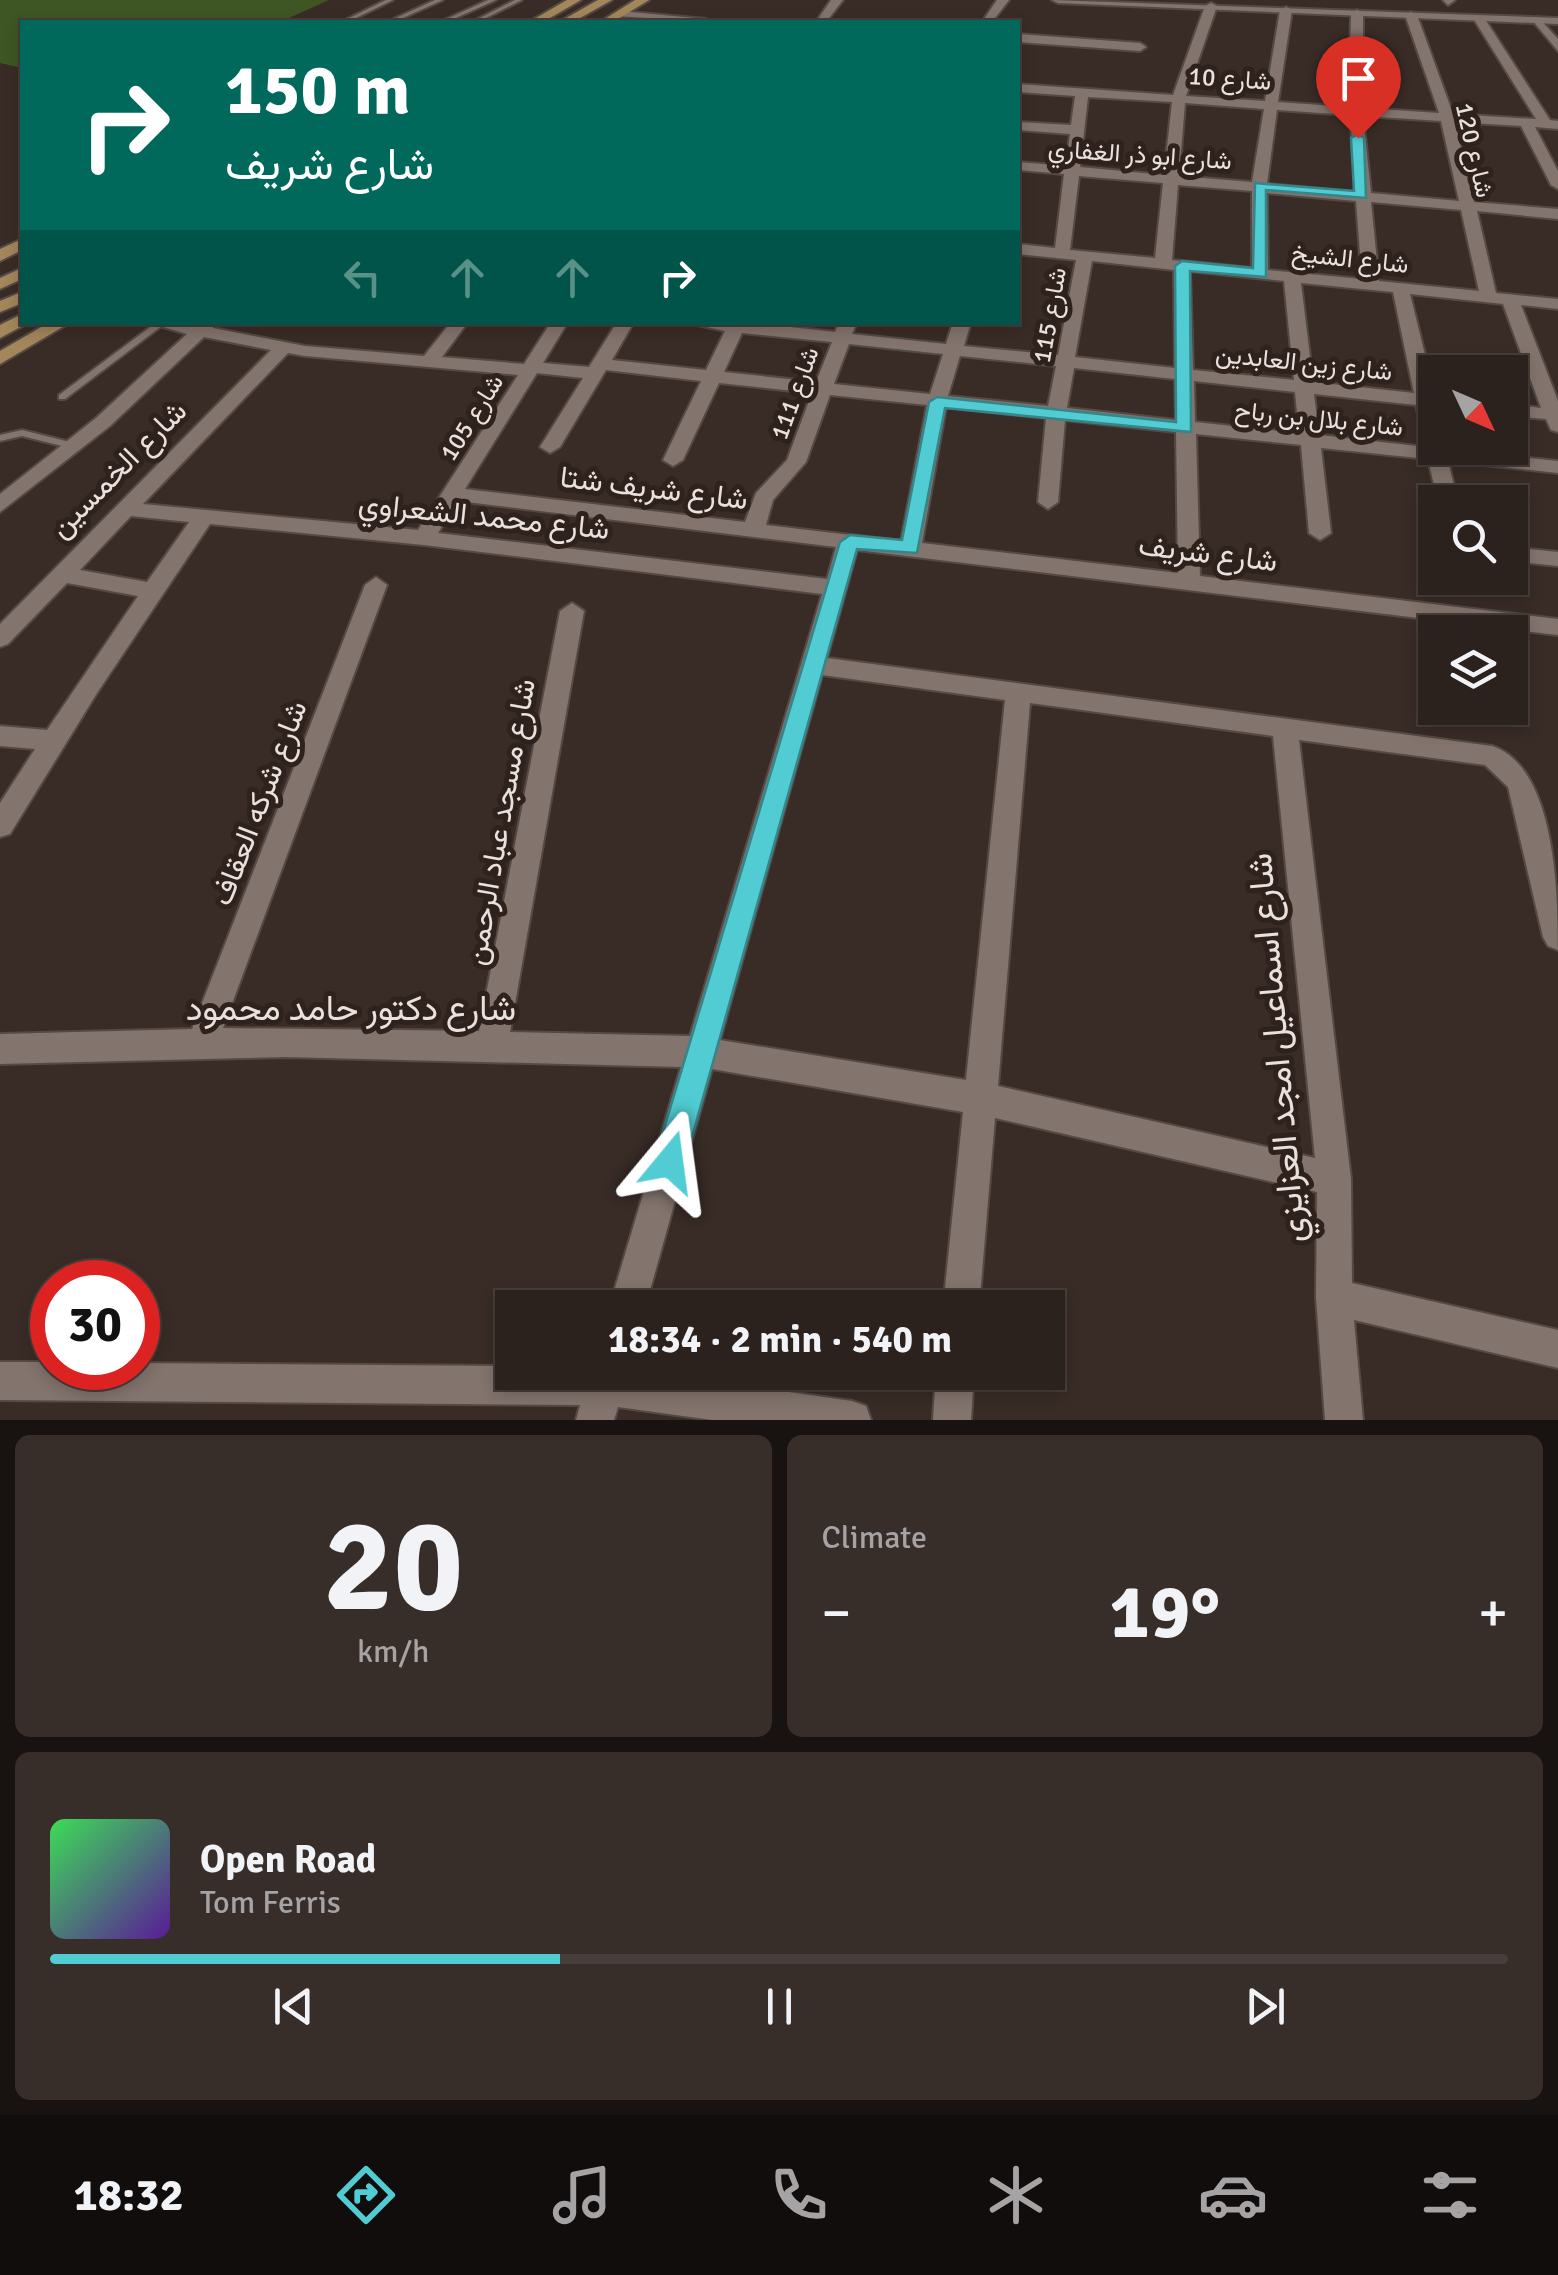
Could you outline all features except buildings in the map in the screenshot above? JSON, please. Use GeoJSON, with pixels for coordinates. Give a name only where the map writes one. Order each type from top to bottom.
{"type":"FeatureCollection","features":[{"type":"Feature","properties":{"kind":"main road"},"geometry":{"type":"LineString","coordinates":[[539,20],[574,0]]}},
{"type":"Feature","properties":{"kind":"main road"},"geometry":{"type":"LineString","coordinates":[[569,20],[606,0]]}},
{"type":"Feature","properties":{"kind":"main road"},"geometry":{"type":"LineString","coordinates":[[590,20],[626,0]]}},
{"type":"Feature","properties":{"kind":"main road"},"geometry":{"type":"LineString","coordinates":[[609,20],[644,0]]}},
{"type":"Feature","properties":{"kind":"main road"},"geometry":{"type":"LineString","coordinates":[[0,358],[58,325]]}},
{"type":"Feature","properties":{"kind":"street"},"geometry":{"type":"LineString","coordinates":[[1058,0],[1209,3],[1286,10],[1558,21]]}},
{"type":"Feature","properties":{"kind":"street"},"geometry":{"type":"LineString","coordinates":[[1428,0],[1558,8]]}},
{"type":"Feature","properties":{"kind":"street"},"geometry":{"type":"LineString","coordinates":[[1189,580],[1184,374],[1168,179],[1179,97],[1209,3]]}},
{"type":"Feature","properties":{"kind":"street"},"geometry":{"type":"LineString","coordinates":[[1260,274],[1259,186],[1286,10]]}},
{"type":"Feature","properties":{"kind":"street"},"geometry":{"type":"LineString","coordinates":[[1358,12],[1356,110],[1370,285]]}},
{"type":"Feature","properties":{"kind":"street"},"geometry":{"type":"LineString","coordinates":[[619,14],[684,20]]}},
{"type":"Feature","properties":{"kind":"street","name":"شارع 120"},"geometry":{"type":"LineString","coordinates":[[1412,15],[1447,117],[1464,205],[1489,297]]}},
{"type":"Feature","properties":{"kind":"street"},"geometry":{"type":"LineString","coordinates":[[1479,18],[1552,125]]}},
{"type":"Feature","properties":{"kind":"street"},"geometry":{"type":"LineString","coordinates":[[1538,20],[1558,48]]}},
{"type":"Feature","properties":{"kind":"street"},"geometry":{"type":"LineString","coordinates":[[1020,38],[1140,47]]}},
{"type":"Feature","properties":{"kind":"street","name":"شارع 10"},"geometry":{"type":"LineString","coordinates":[[1020,88],[1552,125]]}},
{"type":"Feature","properties":{"kind":"street"},"geometry":{"type":"LineString","coordinates":[[1062,253],[1082,92]]}},
{"type":"Feature","properties":{"kind":"street"},"geometry":{"type":"LineString","coordinates":[[1526,122],[1558,185]]}},
{"type":"Feature","properties":{"kind":"street"},"geometry":{"type":"LineString","coordinates":[[1020,126],[1078,130]]}},
{"type":"Feature","properties":{"kind":"street","name":"شارع ابو ذر الغفاري"},"geometry":{"type":"LineString","coordinates":[[1020,166],[1558,214]]}},
{"type":"Feature","properties":{"kind":"street","name":"شارع الشيخ"},"geometry":{"type":"LineString","coordinates":[[1020,249],[1558,304]]}},
{"type":"Feature","properties":{"kind":"street","name":"شارع 115"},"geometry":{"type":"LineString","coordinates":[[1048,502],[1056,414],[1085,256]]}},
{"type":"Feature","properties":{"kind":"street"},"geometry":{"type":"LineString","coordinates":[[1292,277],[1320,533]]}},
{"type":"Feature","properties":{"kind":"street"},"geometry":{"type":"LineString","coordinates":[[1400,288],[1418,356]]}},
{"type":"Feature","properties":{"kind":"street"},"geometry":{"type":"LineString","coordinates":[[1510,300],[1556,419]]}},
{"type":"Feature","properties":{"kind":"street"},"geometry":{"type":"LineString","coordinates":[[429,362],[458,325]]}},
{"type":"Feature","properties":{"kind":"street","name":"شارع 105"},"geometry":{"type":"LineString","coordinates":[[424,538],[558,325]]}},
{"type":"Feature","properties":{"kind":"street"},"geometry":{"type":"LineString","coordinates":[[550,447],[624,325]]}},
{"type":"Feature","properties":{"kind":"street"},"geometry":{"type":"LineString","coordinates":[[673,460],[736,325]]}},
{"type":"Feature","properties":{"kind":"street","name":"شارع زين العابدين"},"geometry":{"type":"LineString","coordinates":[[736,325],[844,331],[953,352],[1418,400]]}},
{"type":"Feature","properties":{"kind":"street"},"geometry":{"type":"LineString","coordinates":[[910,548],[937,402],[961,325]]}},
{"type":"Feature","properties":{"kind":"street"},"geometry":{"type":"LineString","coordinates":[[0,506],[74,446],[204,327]]}},
{"type":"Feature","properties":{"kind":"street","name":"شارع بلال بن رباح"},"geometry":{"type":"LineString","coordinates":[[204,327],[284,347],[429,362],[709,376],[1308,442],[1418,449]]}},
{"type":"Feature","properties":{"kind":"street","name":"شارع 111"},"geometry":{"type":"LineString","coordinates":[[754,529],[763,498],[796,462],[844,331]]}},
{"type":"Feature","properties":{"kind":"street","name":"شارع الخمسين"},"geometry":{"type":"LineString","coordinates":[[0,638],[284,347]]}},
{"type":"Feature","properties":{"kind":"street"},"geometry":{"type":"LineString","coordinates":[[1528,414],[1556,419]]}},
{"type":"Feature","properties":{"kind":"street","name":"شارع بلال بن رباح"},"geometry":{"type":"LineString","coordinates":[[1528,463],[1558,467]]}},
{"type":"Feature","properties":{"kind":"street","name":"شارع شريف شتا"},"geometry":{"type":"LineString","coordinates":[[452,494],[850,542]]}},
{"type":"Feature","properties":{"kind":"street","name":"شارع محمد الشعراوي"},"geometry":{"type":"LineString","coordinates":[[125,509],[424,538],[836,588]]}},
{"type":"Feature","properties":{"kind":"street"},"geometry":{"type":"LineString","coordinates":[[0,826],[53,740],[204,518]]}},
{"type":"Feature","properties":{"kind":"street"},"geometry":{"type":"LineString","coordinates":[[633,1290],[850,542]]}},
{"type":"Feature","properties":{"kind":"street","name":"شارع شريف"},"geometry":{"type":"LineString","coordinates":[[850,542],[1189,580],[1558,628]]}},
{"type":"Feature","properties":{"kind":"street"},"geometry":{"type":"LineString","coordinates":[[1528,556],[1558,560]]}},
{"type":"Feature","properties":{"kind":"street"},"geometry":{"type":"LineString","coordinates":[[60,574],[152,591]]}},
{"type":"Feature","properties":{"kind":"street","name":"شارع شركه العقاف"},"geometry":{"type":"LineString","coordinates":[[202,1043],[376,585]]}},
{"type":"Feature","properties":{"kind":"street","name":"شارع مسجد عباد الرحمن"},"geometry":{"type":"LineString","coordinates":[[492,1045],[572,611]]}},
{"type":"Feature","properties":{"kind":"street"},"geometry":{"type":"LineString","coordinates":[[813,664],[1018,695],[1492,756],[1520,782],[1558,937]]}},
{"type":"Feature","properties":{"kind":"street"},"geometry":{"type":"LineString","coordinates":[[962,1290],[1018,695]]}},
{"type":"Feature","properties":{"kind":"street","name":"شارع اسماعيل امجد العزايزي"},"geometry":{"type":"LineString","coordinates":[[1286,730],[1334,1179],[1334,1296],[1344,1420]]}},
{"type":"Feature","properties":{"kind":"street"},"geometry":{"type":"LineString","coordinates":[[0,736],[53,740]]}},
{"type":"Feature","properties":{"kind":"street","name":"شارع دكتور حامد محمود"},"geometry":{"type":"LineString","coordinates":[[0,1049],[202,1043],[492,1045],[701,1052],[978,1098],[1334,1179]]}},
{"type":"Feature","properties":{"kind":"street"},"geometry":{"type":"LineString","coordinates":[[1334,1296],[1558,1349]]}},
{"type":"Feature","properties":{"kind":"street"},"geometry":{"type":"LineString","coordinates":[[0,1381],[603,1393],[852,1420]]}},
{"type":"Feature","properties":{"kind":"street"},"geometry":{"type":"LineString","coordinates":[[952,1420],[954,1390]]}},
{"type":"Feature","properties":{"kind":"lane"},"geometry":{"type":"LineString","coordinates":[[348,20],[390,0]]}},
{"type":"Feature","properties":{"kind":"lane"},"geometry":{"type":"LineString","coordinates":[[395,20],[440,0]]}},
{"type":"Feature","properties":{"kind":"lane"},"geometry":{"type":"LineString","coordinates":[[448,20],[493,0]]}},
{"type":"Feature","properties":{"kind":"lane"},"geometry":{"type":"LineString","coordinates":[[479,20],[519,0]]}},
{"type":"Feature","properties":{"kind":"lane"},"geometry":{"type":"LineString","coordinates":[[62,397],[156,325]]}},
{"type":"Feature","properties":{"kind":"lane"},"geometry":{"type":"LineString","coordinates":[[0,438],[22,434],[74,446]]}},
{"type":"Feature","properties":{"kind":"green space"},"geometry":{"type":"Polygon","coordinates":[[[0,0],[329,0],[284,20],[20,20],[20,68],[0,63],[0,0]]]}},
{"type":"Feature","properties":{"kind":"route"},"geometry":{"type":"LineString","coordinates":[[670,1162],[850,542],[910,548],[937,402],[1185,428],[1182,266],[1260,274],[1259,186],[1361,196],[1358,138]]}}]}
